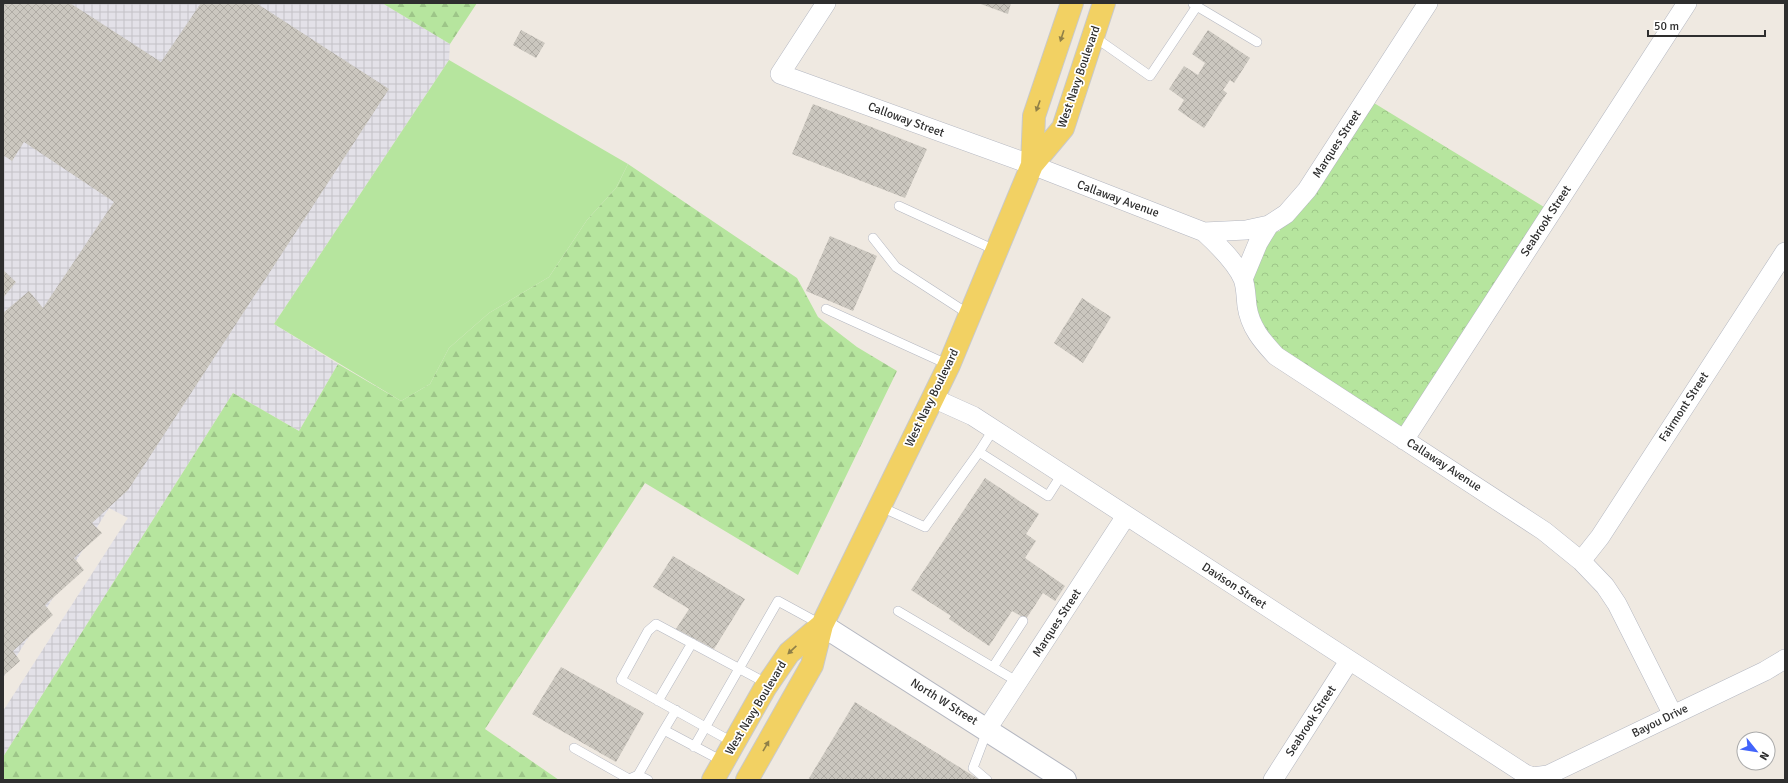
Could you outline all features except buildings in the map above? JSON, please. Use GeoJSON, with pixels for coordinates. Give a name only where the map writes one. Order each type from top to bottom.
{"type":"FeatureCollection","features":[{"type":"Feature","properties":{"kind":"main road","name":"West Navy Boulevard"},"geometry":{"type":"LineString","coordinates":[[1032,165],[1034,116],[1072,3]]}},
{"type":"Feature","properties":{"kind":"main road","name":"West Navy Boulevard"},"geometry":{"type":"LineString","coordinates":[[747,780],[812,665],[822,625],[949,364],[1032,165],[1063,128],[1104,3]]}},
{"type":"Feature","properties":{"kind":"main road","name":"West Navy Boulevard"},"geometry":{"type":"LineString","coordinates":[[719,771],[768,684],[789,653],[822,625]]}},
{"type":"Feature","properties":{"kind":"main road","name":"North W Street"},"geometry":{"type":"LineString","coordinates":[[822,625],[987,729],[1045,771],[1065,780]]}},
{"type":"Feature","properties":{"kind":"street","name":"Calloway Street"},"geometry":{"type":"LineString","coordinates":[[826,3],[780,74],[1032,165]]}},
{"type":"Feature","properties":{"kind":"street","name":"Marques Street"},"geometry":{"type":"LineString","coordinates":[[1243,279],[1258,243],[1269,225],[1286,214],[1307,190],[1428,3]]}},
{"type":"Feature","properties":{"kind":"street","name":"Seabrook Street"},"geometry":{"type":"LineString","coordinates":[[1404,440],[1687,3]]}},
{"type":"Feature","properties":{"kind":"street","name":"Callaway Avenue"},"geometry":{"type":"LineString","coordinates":[[1032,165],[1204,232],[1222,248],[1243,279],[1251,320],[1264,344],[1276,356],[1544,530],[1582,561],[1605,586],[1617,604],[1673,715]]}},
{"type":"Feature","properties":{"kind":"street","name":"Callaway Avenue"},"geometry":{"type":"LineString","coordinates":[[1204,232],[1246,230],[1269,225]]}},
{"type":"Feature","properties":{"kind":"street","name":"Fairmont Street"},"geometry":{"type":"LineString","coordinates":[[1582,561],[1600,537],[1785,252]]}},
{"type":"Feature","properties":{"kind":"street","name":"Davison Street"},"geometry":{"type":"LineString","coordinates":[[933,398],[956,407],[993,430],[1349,661],[1525,774],[1533,777]]}},
{"type":"Feature","properties":{"kind":"street","name":"Marques Street"},"geometry":{"type":"LineString","coordinates":[[987,729],[1126,516]]}},
{"type":"Feature","properties":{"kind":"street","name":"Bayou Drive"},"geometry":{"type":"LineString","coordinates":[[1533,777],[1548,775],[1765,671],[1785,659]]}},
{"type":"Feature","properties":{"kind":"street","name":"Seabrook Street"},"geometry":{"type":"LineString","coordinates":[[1273,780],[1349,661]]}},
{"type":"Feature","properties":{"kind":"lane"},"geometry":{"type":"LineString","coordinates":[[1093,36],[1150,76],[1195,4],[1257,42]]}},
{"type":"Feature","properties":{"kind":"lane"},"geometry":{"type":"LineString","coordinates":[[898,206],[997,251]]}},
{"type":"Feature","properties":{"kind":"lane"},"geometry":{"type":"LineString","coordinates":[[873,238],[896,268],[970,315]]}},
{"type":"Feature","properties":{"kind":"lane"},"geometry":{"type":"LineString","coordinates":[[826,309],[949,364]]}},
{"type":"Feature","properties":{"kind":"lane"},"geometry":{"type":"LineString","coordinates":[[880,507],[925,527],[993,430]]}},
{"type":"Feature","properties":{"kind":"lane"},"geometry":{"type":"LineString","coordinates":[[979,452],[1048,496],[1062,474]]}},
{"type":"Feature","properties":{"kind":"lane"},"geometry":{"type":"LineString","coordinates":[[694,747],[778,601],[822,625]]}},
{"type":"Feature","properties":{"kind":"lane"},"geometry":{"type":"LineString","coordinates":[[898,611],[1018,682]]}},
{"type":"Feature","properties":{"kind":"lane"},"geometry":{"type":"LineString","coordinates":[[993,667],[1023,621]]}},
{"type":"Feature","properties":{"kind":"lane"},"geometry":{"type":"LineString","coordinates":[[735,744],[621,680],[648,631],[656,624],[768,684]]}},
{"type":"Feature","properties":{"kind":"lane"},"geometry":{"type":"LineString","coordinates":[[658,701],[692,643]]}},
{"type":"Feature","properties":{"kind":"lane"},"geometry":{"type":"LineString","coordinates":[[574,748],[629,779],[638,775],[676,710]]}},
{"type":"Feature","properties":{"kind":"lane"},"geometry":{"type":"LineString","coordinates":[[987,729],[973,768],[987,780]]}},
{"type":"Feature","properties":{"kind":"lane"},"geometry":{"type":"LineString","coordinates":[[664,730],[694,747],[719,771]]}},
{"type":"Feature","properties":{"kind":"lane"},"geometry":{"type":"LineString","coordinates":[[638,775],[648,780]]}},
{"type":"Feature","properties":{"kind":"shaded area"},"geometry":{"type":"Polygon","coordinates":[[[3,3],[382,3],[450,44],[449,60],[274,324],[338,364],[299,431],[233,393],[3,757],[3,711],[128,518],[109,508],[3,678],[3,3]]]}},
{"type":"Feature","properties":{"kind":"green space"},"geometry":{"type":"Polygon","coordinates":[[[382,3],[477,3],[450,44],[382,3]]]}},
{"type":"Feature","properties":{"kind":"green space"},"geometry":{"type":"Polygon","coordinates":[[[449,60],[628,164],[616,188],[587,220],[549,277],[489,313],[449,348],[430,384],[401,401],[274,324],[449,60]]]}},
{"type":"Feature","properties":{"kind":"green space"},"geometry":{"type":"Polygon","coordinates":[[[1374,103],[1544,207],[1401,428],[1281,350],[1271,340],[1257,314],[1252,281],[1266,247],[1275,232],[1280,231],[1374,103]]]}},
{"type":"Feature","properties":{"kind":"green space"},"geometry":{"type":"Polygon","coordinates":[[[628,164],[797,278],[818,317],[857,347],[897,371],[798,575],[645,483],[485,729],[559,780],[3,780],[3,757],[233,393],[299,431],[338,364],[401,401],[430,384],[449,348],[489,313],[549,277],[587,220],[616,188],[628,164]]]}}]}
